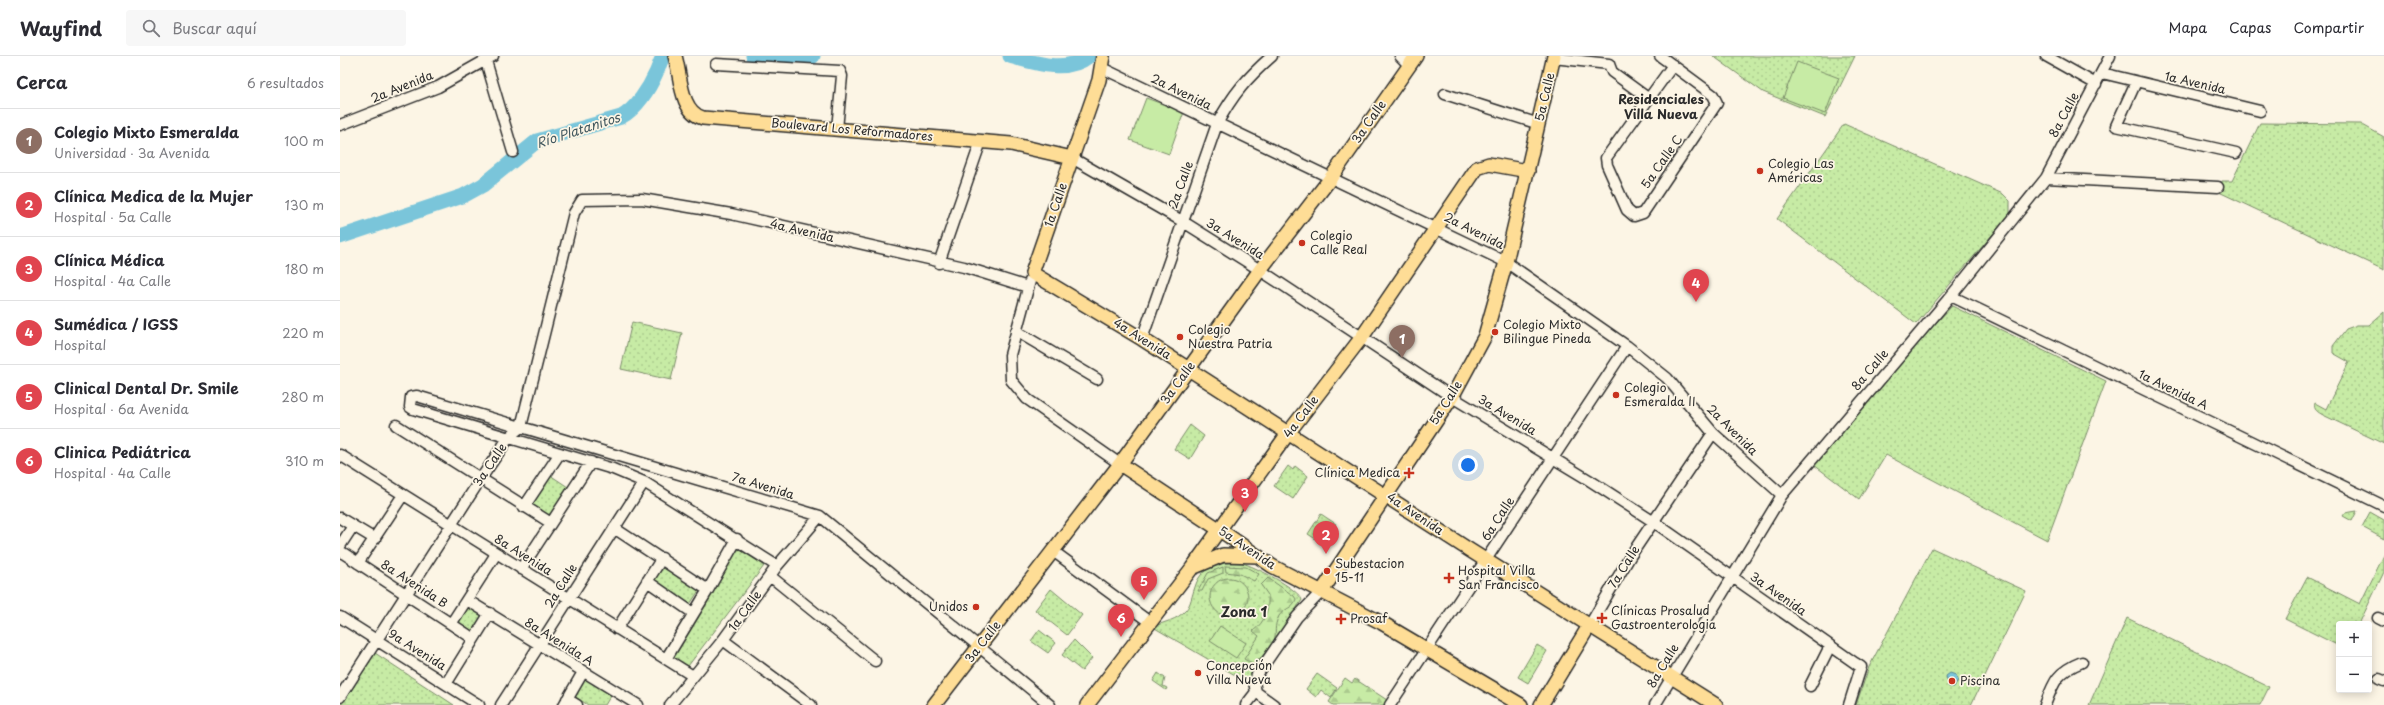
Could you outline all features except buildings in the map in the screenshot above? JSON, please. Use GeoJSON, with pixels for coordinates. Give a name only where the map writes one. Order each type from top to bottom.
{"type":"FeatureCollection","features":[{"type":"Feature","properties":{"kind":"main road","name":"5a Calle"},"geometry":{"type":"LineString","coordinates":[[1322,591],[1452,397],[1485,336],[1506,262],[1539,124],[1553,57]]}},
{"type":"Feature","properties":{"kind":"main road","name":"Boulevard Los Reformadores"},"geometry":{"type":"LineString","coordinates":[[676,59],[687,105],[692,112],[699,117],[1011,144],[1072,158]]}},
{"type":"Feature","properties":{"kind":"main road","name":"3a Calle"},"geometry":{"type":"LineString","coordinates":[[934,705],[1120,464],[1260,270],[1330,179],[1408,59]]}},
{"type":"Feature","properties":{"kind":"main road","name":"1a Calle"},"geometry":{"type":"LineString","coordinates":[[1032,273],[1072,158],[1103,62]]}},
{"type":"Feature","properties":{"kind":"main road","name":"4a Calle"},"geometry":{"type":"LineString","coordinates":[[1087,705],[1192,568],[1289,432],[1362,336],[1438,228],[1479,166],[1489,164],[1528,171]]}},
{"type":"Feature","properties":{"kind":"main road","name":"4a Avenida"},"geometry":{"type":"LineString","coordinates":[[1032,273],[1142,339],[1289,432],[1487,561],[1716,705]]}},
{"type":"Feature","properties":{"kind":"main road","name":"5a Avenida"},"geometry":{"type":"LineString","coordinates":[[1120,464],[1258,556],[1308,586],[1322,591],[1428,650],[1521,705]]}},
{"type":"Feature","properties":{"kind":"main road"},"geometry":{"type":"LineString","coordinates":[[1192,568],[1223,555],[1258,556]]}},
{"type":"Feature","properties":{"kind":"main road","name":"7a Calle"},"geometry":{"type":"LineString","coordinates":[[1541,705],[1589,626]]}},
{"type":"Feature","properties":{"kind":"street","name":"2a Calle"},"geometry":{"type":"LineString","coordinates":[[1142,339],[1182,221],[1218,124],[1232,97],[1251,74],[1272,56]]}},
{"type":"Feature","properties":{"kind":"street"},"geometry":{"type":"LineString","coordinates":[[2046,56],[2096,84]]}},
{"type":"Feature","properties":{"kind":"street","name":"8a Calle"},"geometry":{"type":"LineString","coordinates":[[1655,705],[1782,494],[1951,296],[2046,178],[2110,56]]}},
{"type":"Feature","properties":{"kind":"street"},"geometry":{"type":"LineString","coordinates":[[1553,57],[1611,60],[1612,72],[1649,99],[1666,60]]}},
{"type":"Feature","properties":{"kind":"street","name":"2a Avenida"},"geometry":{"type":"LineString","coordinates":[[340,125],[438,87],[489,59]]}},
{"type":"Feature","properties":{"kind":"street"},"geometry":{"type":"LineString","coordinates":[[489,59],[513,152]]}},
{"type":"Feature","properties":{"kind":"street","name":"5a Calle C"},"geometry":{"type":"LineString","coordinates":[[1649,99],[1608,156],[1607,165],[1627,210],[1631,215],[1637,216],[1643,213],[1714,109],[1716,100],[1713,95],[1666,60]]}},
{"type":"Feature","properties":{"kind":"street","name":"2a Avenida"},"geometry":{"type":"LineString","coordinates":[[1103,62],[1218,124],[1330,179],[1438,228],[1506,262],[1627,346],[1667,378],[1713,433],[1782,494]]}},
{"type":"Feature","properties":{"kind":"street"},"geometry":{"type":"LineString","coordinates":[[716,64],[840,71],[842,76],[837,129]]}},
{"type":"Feature","properties":{"kind":"street","name":"1a Avenida"},"geometry":{"type":"LineString","coordinates":[[2102,73],[2260,111]]}},
{"type":"Feature","properties":{"kind":"street"},"geometry":{"type":"LineString","coordinates":[[2136,82],[2116,126],[2236,153]]}},
{"type":"Feature","properties":{"kind":"street"},"geometry":{"type":"LineString","coordinates":[[1445,94],[1539,124]]}},
{"type":"Feature","properties":{"kind":"street"},"geometry":{"type":"LineString","coordinates":[[939,262],[981,141]]}},
{"type":"Feature","properties":{"kind":"street","name":"3a Avenida"},"geometry":{"type":"LineString","coordinates":[[1072,158],[1182,221],[1362,336],[1452,397],[1553,457],[1654,522],[1860,667],[1849,705]]}},
{"type":"Feature","properties":{"kind":"street"},"geometry":{"type":"LineString","coordinates":[[2046,178],[2218,187]]}},
{"type":"Feature","properties":{"kind":"street","name":"4a Avenida"},"geometry":{"type":"LineString","coordinates":[[520,427],[576,207],[580,201],[588,198],[642,199],[731,214],[964,267],[1028,287]]}},
{"type":"Feature","properties":{"kind":"street","name":"1a Calle"},"geometry":{"type":"LineString","coordinates":[[1010,355],[1032,273]]}},
{"type":"Feature","properties":{"kind":"street","name":"1a Avenida A"},"geometry":{"type":"LineString","coordinates":[[1951,296],[2384,506]]}},
{"type":"Feature","properties":{"kind":"street"},"geometry":{"type":"LineString","coordinates":[[1016,330],[1097,379]]}},
{"type":"Feature","properties":{"kind":"street","name":"6a Calle"},"geometry":{"type":"LineString","coordinates":[[1390,705],[1487,561],[1553,457],[1627,346]]}},
{"type":"Feature","properties":{"kind":"street","name":"5a Avenida"},"geometry":{"type":"LineString","coordinates":[[1010,355],[1011,380],[1027,399],[1120,464]]}},
{"type":"Feature","properties":{"kind":"street","name":"7a Avenida"},"geometry":{"type":"LineString","coordinates":[[509,437],[413,409],[410,404],[414,395],[820,516],[1050,705]]}},
{"type":"Feature","properties":{"kind":"street"},"geometry":{"type":"LineString","coordinates":[[396,425],[480,480],[551,523]]}},
{"type":"Feature","properties":{"kind":"street","name":"3a Calle"},"geometry":{"type":"LineString","coordinates":[[340,697],[480,480],[509,437],[520,427]]}},
{"type":"Feature","properties":{"kind":"street","name":"7a Calle"},"geometry":{"type":"LineString","coordinates":[[1589,626],[1631,554],[1713,433]]}},
{"type":"Feature","properties":{"kind":"street"},"geometry":{"type":"LineString","coordinates":[[509,437],[591,462],[644,482],[777,566]]}},
{"type":"Feature","properties":{"kind":"street"},"geometry":{"type":"LineString","coordinates":[[524,507],[560,453]]}},
{"type":"Feature","properties":{"kind":"street","name":"8a Avenida"},"geometry":{"type":"LineString","coordinates":[[340,455],[693,676]]}},
{"type":"Feature","properties":{"kind":"street"},"geometry":{"type":"LineString","coordinates":[[521,569],[591,462]]}},
{"type":"Feature","properties":{"kind":"street","name":"2a Calle"},"geometry":{"type":"LineString","coordinates":[[501,705],[568,598],[644,482]]}},
{"type":"Feature","properties":{"kind":"street"},"geometry":{"type":"LineString","coordinates":[[358,563],[376,539],[403,495]]}},
{"type":"Feature","properties":{"kind":"street","name":"1a Calle"},"geometry":{"type":"LineString","coordinates":[[670,705],[723,640],[777,566],[820,516]]}},
{"type":"Feature","properties":{"kind":"street"},"geometry":{"type":"LineString","coordinates":[[340,518],[376,539]]}},
{"type":"Feature","properties":{"kind":"street"},"geometry":{"type":"LineString","coordinates":[[340,546],[353,526]]}},
{"type":"Feature","properties":{"kind":"street"},"geometry":{"type":"LineString","coordinates":[[614,528],[662,558],[708,590]]}},
{"type":"Feature","properties":{"kind":"street"},"geometry":{"type":"LineString","coordinates":[[666,659],[708,590],[736,539]]}},
{"type":"Feature","properties":{"kind":"street","name":"8a Avenida B"},"geometry":{"type":"LineString","coordinates":[[340,551],[474,640]]}},
{"type":"Feature","properties":{"kind":"street"},"geometry":{"type":"LineString","coordinates":[[1053,551],[1151,623]]}},
{"type":"Feature","properties":{"kind":"street"},"geometry":{"type":"LineString","coordinates":[[451,624],[496,554]]}},
{"type":"Feature","properties":{"kind":"street"},"geometry":{"type":"LineString","coordinates":[[617,629],[662,558]]}},
{"type":"Feature","properties":{"kind":"street"},"geometry":{"type":"LineString","coordinates":[[770,576],[875,660]]}},
{"type":"Feature","properties":{"kind":"street"},"geometry":{"type":"LineString","coordinates":[[647,581],[693,614]]}},
{"type":"Feature","properties":{"kind":"street","name":"5a Calle"},"geometry":{"type":"LineString","coordinates":[[1256,692],[1254,682],[1257,675],[1297,617],[1322,591]]}},
{"type":"Feature","properties":{"kind":"street","name":"8a Avenida A"},"geometry":{"type":"LineString","coordinates":[[467,600],[539,646],[638,705]]}},
{"type":"Feature","properties":{"kind":"street"},"geometry":{"type":"LineString","coordinates":[[446,684],[490,614]]}},
{"type":"Feature","properties":{"kind":"street","name":"9a Avenida"},"geometry":{"type":"LineString","coordinates":[[340,617],[480,705]]}},
{"type":"Feature","properties":{"kind":"street"},"geometry":{"type":"LineString","coordinates":[[723,640],[811,705]]}},
{"type":"Feature","properties":{"kind":"street"},"geometry":{"type":"LineString","coordinates":[[1810,686],[1830,646]]}},
{"type":"Feature","properties":{"kind":"street"},"geometry":{"type":"LineString","coordinates":[[2045,705],[2059,675],[2066,668],[2082,662]]}},
{"type":"Feature","properties":{"kind":"street"},"geometry":{"type":"LineString","coordinates":[[577,705],[565,702],[583,672]]}},
{"type":"Feature","properties":{"kind":"street"},"geometry":{"type":"LineString","coordinates":[[1246,705],[1256,692],[1274,705]]}},
{"type":"Feature","properties":{"kind":"green space"},"geometry":{"type":"Polygon","coordinates":[[[1713,56],[1855,56],[1825,117],[1763,92],[1713,56]]]}},
{"type":"Feature","properties":{"kind":"green space"},"geometry":{"type":"Polygon","coordinates":[[[1797,62],[1839,78],[1825,114],[1783,98],[1797,62]]]}},
{"type":"Feature","properties":{"kind":"green space"},"geometry":{"type":"Polygon","coordinates":[[[1146,98],[1184,112],[1169,154],[1130,140],[1146,98]]]}},
{"type":"Feature","properties":{"kind":"green space"},"geometry":{"type":"Polygon","coordinates":[[[2260,123],[2361,124],[2384,137],[2384,270],[2219,192],[2222,181],[2232,181],[2260,123]]]}},
{"type":"Feature","properties":{"kind":"green space"},"geometry":{"type":"Polygon","coordinates":[[[1844,124],[2003,194],[2010,201],[2010,214],[1916,324],[1777,219],[1844,124]]]}},
{"type":"Feature","properties":{"kind":"green space"},"geometry":{"type":"Polygon","coordinates":[[[1952,306],[2106,381],[2047,540],[1886,455],[1859,499],[1814,465],[1883,379],[1952,306]]]}},
{"type":"Feature","properties":{"kind":"green space"},"geometry":{"type":"Polygon","coordinates":[[[2384,312],[2384,444],[2323,415],[2316,410],[2315,403],[2326,409],[2349,362],[2333,353],[2333,346],[2346,329],[2357,325],[2369,325],[2384,312]]]}},
{"type":"Feature","properties":{"kind":"green space"},"geometry":{"type":"Polygon","coordinates":[[[632,322],[682,333],[671,380],[621,369],[632,322]]]}},
{"type":"Feature","properties":{"kind":"green space"},"geometry":{"type":"Polygon","coordinates":[[[1190,425],[1204,436],[1190,459],[1174,449],[1190,425]]]}},
{"type":"Feature","properties":{"kind":"green space"},"geometry":{"type":"Polygon","coordinates":[[[1288,466],[1293,470],[1295,466],[1308,476],[1293,499],[1274,486],[1288,466]]]}},
{"type":"Feature","properties":{"kind":"green space"},"geometry":{"type":"Polygon","coordinates":[[[547,473],[568,487],[550,516],[529,503],[547,473]]]}},
{"type":"Feature","properties":{"kind":"green space"},"geometry":{"type":"Polygon","coordinates":[[[2357,511],[2352,521],[2343,516],[2345,513],[2357,511]]]}},
{"type":"Feature","properties":{"kind":"green space"},"geometry":{"type":"Polygon","coordinates":[[[2370,512],[2384,520],[2384,539],[2362,527],[2370,512]]]}},
{"type":"Feature","properties":{"kind":"green space"},"geometry":{"type":"Polygon","coordinates":[[[1321,514],[1336,524],[1323,544],[1308,534],[1321,514]]]}},
{"type":"Feature","properties":{"kind":"green space"},"geometry":{"type":"Polygon","coordinates":[[[739,544],[767,562],[688,666],[668,654],[739,544]]]}},
{"type":"Feature","properties":{"kind":"green space"},"geometry":{"type":"Polygon","coordinates":[[[1932,548],[2026,591],[1971,705],[1856,705],[1869,667],[1932,548]]]}},
{"type":"Feature","properties":{"kind":"green space"},"geometry":{"type":"Polygon","coordinates":[[[2384,555],[2384,572],[2360,621],[2336,621],[2336,644],[2285,619],[2307,577],[2360,604],[2384,555]]]}},
{"type":"Feature","properties":{"kind":"green space"},"geometry":{"type":"Polygon","coordinates":[[[1242,563],[1256,568],[1285,584],[1299,595],[1302,600],[1247,682],[1153,627],[1174,619],[1188,608],[1198,579],[1207,569],[1220,564],[1242,563]]]}},
{"type":"Feature","properties":{"kind":"green space"},"geometry":{"type":"Polygon","coordinates":[[[664,565],[700,589],[688,607],[652,582],[664,565]]]}},
{"type":"Feature","properties":{"kind":"green space"},"geometry":{"type":"Polygon","coordinates":[[[1225,566],[1246,567],[1259,574],[1254,581],[1240,574],[1226,572],[1225,566]]]}},
{"type":"Feature","properties":{"kind":"green space"},"geometry":{"type":"Polygon","coordinates":[[[1223,567],[1223,573],[1208,579],[1202,591],[1198,591],[1208,573],[1223,567]]]}},
{"type":"Feature","properties":{"kind":"green space"},"geometry":{"type":"Polygon","coordinates":[[[1225,578],[1233,578],[1243,583],[1247,590],[1247,604],[1243,611],[1233,616],[1225,616],[1215,611],[1213,608],[1210,601],[1210,593],[1215,583],[1218,581],[1225,578]]]}},
{"type":"Feature","properties":{"kind":"green space"},"geometry":{"type":"Polygon","coordinates":[[[1268,578],[1296,599],[1291,607],[1283,611],[1279,616],[1276,623],[1275,637],[1269,649],[1262,657],[1253,662],[1244,659],[1259,636],[1253,631],[1261,624],[1267,611],[1268,595],[1261,585],[1268,578]]]}},
{"type":"Feature","properties":{"kind":"green space"},"geometry":{"type":"Polygon","coordinates":[[[1051,589],[1082,615],[1067,635],[1035,610],[1051,589]]]}},
{"type":"Feature","properties":{"kind":"green space"},"geometry":{"type":"Polygon","coordinates":[[[464,600],[485,613],[473,633],[452,620],[464,600]]]}},
{"type":"Feature","properties":{"kind":"green space"},"geometry":{"type":"Polygon","coordinates":[[[2127,618],[2269,687],[2260,705],[2089,705],[2127,618]]]}},
{"type":"Feature","properties":{"kind":"green space"},"geometry":{"type":"Polygon","coordinates":[[[1220,626],[1246,643],[1236,658],[1210,641],[1220,626]]]}},
{"type":"Feature","properties":{"kind":"green space"},"geometry":{"type":"Polygon","coordinates":[[[1039,630],[1056,643],[1048,653],[1031,641],[1039,630]]]}},
{"type":"Feature","properties":{"kind":"green space"},"geometry":{"type":"Polygon","coordinates":[[[1074,640],[1092,658],[1082,671],[1062,655],[1074,640]]]}},
{"type":"Feature","properties":{"kind":"green space"},"geometry":{"type":"Polygon","coordinates":[[[1537,645],[1547,651],[1528,683],[1518,677],[1537,645]]]}},
{"type":"Feature","properties":{"kind":"green space"},"geometry":{"type":"Polygon","coordinates":[[[375,653],[454,705],[341,705],[375,653]]]}},
{"type":"Feature","properties":{"kind":"green space"},"geometry":{"type":"Polygon","coordinates":[[[1158,673],[1165,678],[1163,686],[1167,688],[1166,690],[1153,681],[1158,673]]]}},
{"type":"Feature","properties":{"kind":"green space"},"geometry":{"type":"Polygon","coordinates":[[[1317,674],[1337,688],[1331,698],[1321,690],[1316,697],[1306,689],[1317,674]]]}},
{"type":"Feature","properties":{"kind":"green space"},"geometry":{"type":"Polygon","coordinates":[[[585,678],[611,695],[605,705],[588,705],[574,696],[585,678]]]}},
{"type":"Feature","properties":{"kind":"green space"},"geometry":{"type":"Polygon","coordinates":[[[1345,678],[1352,683],[1355,679],[1387,700],[1384,705],[1333,705],[1329,702],[1345,678]]]}},
{"type":"Feature","properties":{"kind":"water","name":"Piscina"},"geometry":{"type":"Polygon","coordinates":[[[1950,673],[1956,675],[1958,680],[1954,687],[1949,687],[1946,676],[1950,673]]]}},
{"type":"Feature","properties":{"kind":"waterway","name":"Río Platanitos"},"geometry":{"type":"LineString","coordinates":[[340,237],[463,196],[483,185],[537,141],[621,117],[632,109],[642,98],[664,56]]}},
{"type":"Feature","properties":{"kind":"waterway","name":"Río Platanitos"},"geometry":{"type":"LineString","coordinates":[[753,56],[793,59],[813,56]]}},
{"type":"Feature","properties":{"kind":"waterway","name":"Río Platanitos"},"geometry":{"type":"LineString","coordinates":[[1010,56],[1040,64],[1061,66],[1071,65],[1089,56]]}},
{"type":"Feature","properties":{"kind":"place","name":"Colegio Las Américas"},"geometry":{"type":"Point","coordinates":[1760,171]}},
{"type":"Feature","properties":{"kind":"place","name":"Colegio Calle Real"},"geometry":{"type":"Point","coordinates":[1302,243]}},
{"type":"Feature","properties":{"kind":"place","name":"Sumédica / IGSS"},"geometry":{"type":"Point","coordinates":[1696,302]}},
{"type":"Feature","properties":{"kind":"place","name":"Colegio Mixto Bilingue Pineda"},"geometry":{"type":"Point","coordinates":[1495,332]}},
{"type":"Feature","properties":{"kind":"place","name":"Colegio Nuestra Patria"},"geometry":{"type":"Point","coordinates":[1180,337]}},
{"type":"Feature","properties":{"kind":"place","name":"Colegio Mixto Esmeralda"},"geometry":{"type":"Point","coordinates":[1402,358]}},
{"type":"Feature","properties":{"kind":"place","name":"Colegio Esmeralda II"},"geometry":{"type":"Point","coordinates":[1616,395]}},
{"type":"Feature","properties":{"kind":"place","name":"Clínica Medica"},"geometry":{"type":"Point","coordinates":[1409,473]}},
{"type":"Feature","properties":{"kind":"place","name":"Clínica Médica"},"geometry":{"type":"Point","coordinates":[1245,512]}},
{"type":"Feature","properties":{"kind":"place","name":"Clínica Medica de la Mujer"},"geometry":{"type":"Point","coordinates":[1326,554]}},
{"type":"Feature","properties":{"kind":"place","name":"Subestacion 15-11"},"geometry":{"type":"Point","coordinates":[1327,571]}},
{"type":"Feature","properties":{"kind":"place","name":"Hospital Villa San Francisco"},"geometry":{"type":"Point","coordinates":[1449,578]}},
{"type":"Feature","properties":{"kind":"place","name":"Clinical Dental Dr. Smile"},"geometry":{"type":"Point","coordinates":[1144,600]}},
{"type":"Feature","properties":{"kind":"place","name":"Unidos"},"geometry":{"type":"Point","coordinates":[976,607]}},
{"type":"Feature","properties":{"kind":"place","name":"Clínicas Prosalud Gastroenterologia"},"geometry":{"type":"Point","coordinates":[1602,618]}},
{"type":"Feature","properties":{"kind":"place","name":"Prosaf"},"geometry":{"type":"Point","coordinates":[1341,619]}},
{"type":"Feature","properties":{"kind":"place","name":"Clinica Pediátrica"},"geometry":{"type":"Point","coordinates":[1121,637]}},
{"type":"Feature","properties":{"kind":"place","name":"Concepción Villa Nueva"},"geometry":{"type":"Point","coordinates":[1198,673]}},
{"type":"Feature","properties":{"kind":"place","name":"Piscina"},"geometry":{"type":"Point","coordinates":[1952,681]}},
{"type":"Feature","properties":{"kind":"district","name":"Residenciales Villa Nueva"},"geometry":{"type":"Point","coordinates":[1661,106]}},
{"type":"Feature","properties":{"kind":"district","name":"Zona 1"},"geometry":{"type":"Point","coordinates":[1244,612]}}]}
